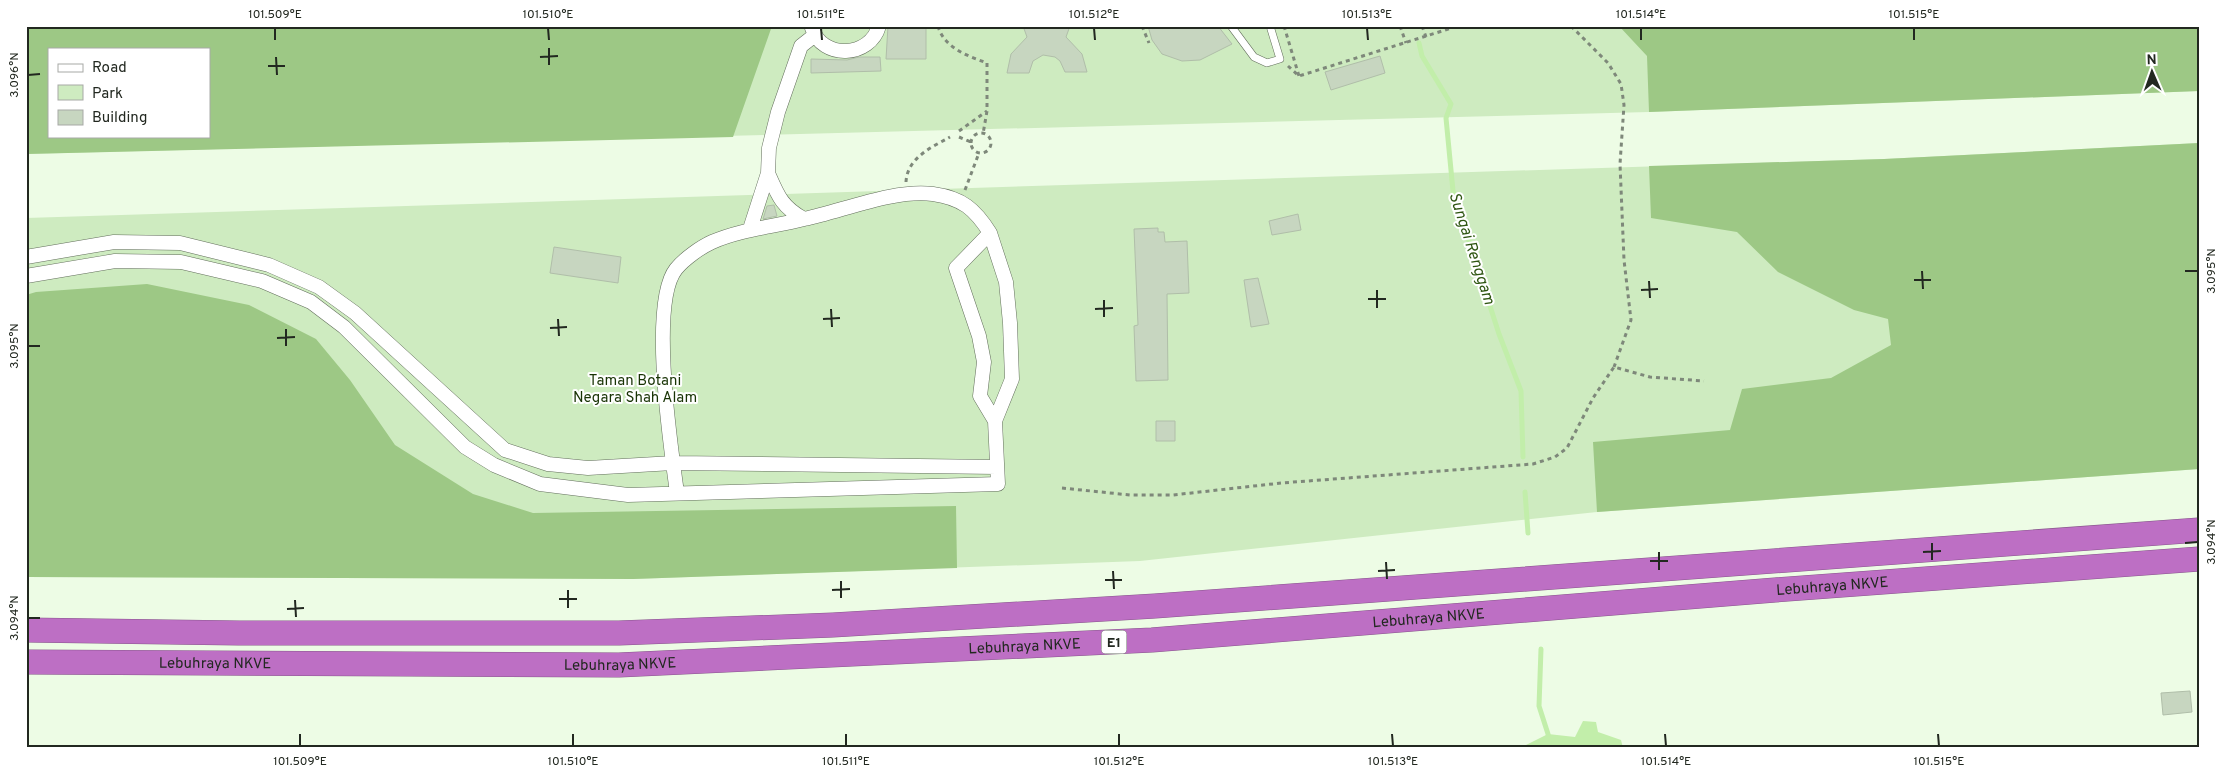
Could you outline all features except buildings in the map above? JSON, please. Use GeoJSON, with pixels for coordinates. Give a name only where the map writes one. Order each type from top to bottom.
{"type":"FeatureCollection","features":[{"type":"Feature","properties":{"kind":"highway","name":"Lebuhraya NKVE"},"geometry":{"type":"LineString","coordinates":[[26,630],[239,633],[619,633],[833,625],[1155,606],[2199,530]]}},
{"type":"Feature","properties":{"kind":"highway","name":"Lebuhraya NKVE"},"geometry":{"type":"LineString","coordinates":[[26,662],[619,665],[1152,640],[1765,591],[2199,559]]}},
{"type":"Feature","properties":{"kind":"street"},"geometry":{"type":"LineString","coordinates":[[750,229],[768,173],[769,148],[778,112],[801,46],[814,31],[819,42],[828,48],[850,51],[861,48],[870,41],[878,26]]}},
{"type":"Feature","properties":{"kind":"street"},"geometry":{"type":"LineString","coordinates":[[768,173],[779,198],[788,210],[804,220]]}},
{"type":"Feature","properties":{"kind":"street"},"geometry":{"type":"LineString","coordinates":[[26,276],[115,262],[180,262],[262,281],[311,302],[344,326],[465,447],[494,465],[540,484],[628,495],[998,484],[995,421],[1012,379],[1010,323],[1006,282],[990,233],[971,207],[934,194],[906,195],[859,204],[804,220],[750,229],[711,242],[676,269],[668,285],[664,324],[664,363],[667,420],[677,493]]}},
{"type":"Feature","properties":{"kind":"street"},"geometry":{"type":"LineString","coordinates":[[990,233],[956,268],[979,336],[984,362],[980,396],[995,421]]}},
{"type":"Feature","properties":{"kind":"street"},"geometry":{"type":"LineString","coordinates":[[26,257],[114,242],[180,243],[269,264],[319,287],[355,313],[505,450],[548,464],[588,468],[673,463],[997,467]]}},
{"type":"Feature","properties":{"kind":"lane"},"geometry":{"type":"LineString","coordinates":[[1230,26],[1254,57],[1266,63],[1280,59],[1270,26]]}},
{"type":"Feature","properties":{"kind":"path"},"geometry":{"type":"LineString","coordinates":[[938,26],[939,32],[949,44],[964,54],[987,63],[987,111],[982,134]]}},
{"type":"Feature","properties":{"kind":"path"},"geometry":{"type":"LineString","coordinates":[[1142,26],[1149,43]]}},
{"type":"Feature","properties":{"kind":"path"},"geometry":{"type":"LineString","coordinates":[[1284,26],[1300,76]]}},
{"type":"Feature","properties":{"kind":"path"},"geometry":{"type":"LineString","coordinates":[[1400,26],[1406,43]]}},
{"type":"Feature","properties":{"kind":"path"},"geometry":{"type":"LineString","coordinates":[[1422,26],[1426,37]]}},
{"type":"Feature","properties":{"kind":"path"},"geometry":{"type":"LineString","coordinates":[[1300,76],[1458,26]]}},
{"type":"Feature","properties":{"kind":"path"},"geometry":{"type":"LineString","coordinates":[[1062,488],[1130,495],[1174,495],[1281,483],[1533,464],[1555,457],[1567,448],[1593,398],[1614,367],[1631,320],[1624,260],[1620,164],[1624,105],[1621,84],[1608,63],[1571,26]]}},
{"type":"Feature","properties":{"kind":"path"},"geometry":{"type":"LineString","coordinates":[[1280,59],[1300,76]]}},
{"type":"Feature","properties":{"kind":"path"},"geometry":{"type":"LineString","coordinates":[[959,131],[987,111]]}},
{"type":"Feature","properties":{"kind":"path"},"geometry":{"type":"LineString","coordinates":[[982,134],[990,138],[991,143],[988,151],[979,153],[972,148],[971,142],[974,136],[982,134]]}},
{"type":"Feature","properties":{"kind":"path"},"geometry":{"type":"LineString","coordinates":[[906,195],[906,176],[919,154],[950,137]]}},
{"type":"Feature","properties":{"kind":"path"},"geometry":{"type":"LineString","coordinates":[[959,138],[971,142]]}},
{"type":"Feature","properties":{"kind":"path"},"geometry":{"type":"LineString","coordinates":[[961,202],[979,153]]}},
{"type":"Feature","properties":{"kind":"path"},"geometry":{"type":"LineString","coordinates":[[1614,367],[1650,377],[1704,381]]}},
{"type":"Feature","properties":{"kind":"green space"},"geometry":{"type":"Polygon","coordinates":[[[26,26],[2199,26],[2199,91],[1649,112],[26,154],[26,26]]]}},
{"type":"Feature","properties":{"kind":"green space","name":"Taman Botani Negara Shah Alam"},"geometry":{"type":"Polygon","coordinates":[[[2199,143],[2199,469],[1597,512],[1140,561],[633,579],[26,577],[26,218],[1884,159],[2199,143]]]}},
{"type":"Feature","properties":{"kind":"shaded area"},"geometry":{"type":"Polygon","coordinates":[[[26,26],[772,26],[733,137],[26,154],[26,26]]]}},
{"type":"Feature","properties":{"kind":"shaded area"},"geometry":{"type":"Polygon","coordinates":[[[1619,26],[2199,26],[2199,91],[1649,112],[1647,56],[1619,26]]]}},
{"type":"Feature","properties":{"kind":"shaded area"},"geometry":{"type":"Polygon","coordinates":[[[2199,143],[2199,469],[1597,512],[1593,442],[1730,430],[1742,389],[1831,378],[1891,345],[1888,319],[1854,310],[1778,272],[1737,232],[1651,218],[1649,166],[1884,159],[2199,143]]]}},
{"type":"Feature","properties":{"kind":"shaded area"},"geometry":{"type":"Polygon","coordinates":[[[147,284],[249,305],[316,339],[350,380],[395,445],[473,494],[533,513],[956,506],[957,568],[633,579],[26,577],[26,295],[36,292],[147,284]]]}},
{"type":"Feature","properties":{"kind":"shaded area"},"geometry":{"type":"Polygon","coordinates":[[[1583,721],[1596,722],[1598,732],[1621,740],[1623,748],[1520,748],[1548,734],[1575,737],[1583,721]]]}},
{"type":"Feature","properties":{"kind":"waterway","name":"Sungai Renggam"},"geometry":{"type":"LineString","coordinates":[[1419,43],[1422,56],[1451,104],[1446,118],[1453,191],[1499,334],[1521,391],[1523,457]]}},
{"type":"Feature","properties":{"kind":"waterway","name":"Sungai Renggam"},"geometry":{"type":"LineString","coordinates":[[1525,492],[1528,533]]}},
{"type":"Feature","properties":{"kind":"waterway","name":"Sungai Renggam"},"geometry":{"type":"LineString","coordinates":[[1541,649],[1539,706],[1548,734],[1550,748]]}}]}
